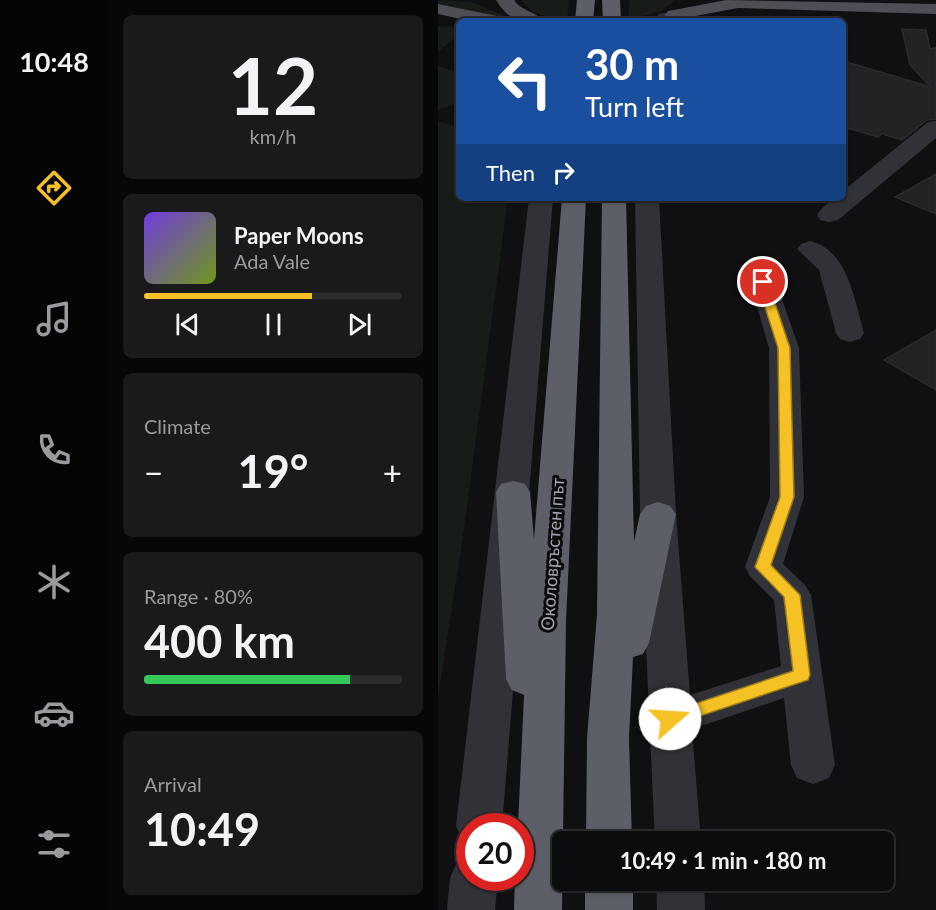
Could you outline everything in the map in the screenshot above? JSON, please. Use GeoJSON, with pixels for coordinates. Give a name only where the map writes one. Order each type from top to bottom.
{"type":"FeatureCollection","features":[{"type":"Feature","properties":{"kind":"highway"},"geometry":{"type":"LineString","coordinates":[[584,18],[586,0]]}},
{"type":"Feature","properties":{"kind":"highway"},"geometry":{"type":"LineString","coordinates":[[611,0],[612,18]]}},
{"type":"Feature","properties":{"kind":"highway","name":"Околовръстен път"},"geometry":{"type":"LineString","coordinates":[[540,891],[547,621],[574,201]]}},
{"type":"Feature","properties":{"kind":"highway"},"geometry":{"type":"LineString","coordinates":[[609,831],[608,738],[616,615],[614,201]]}},
{"type":"Feature","properties":{"kind":"highway"},"geometry":{"type":"LineString","coordinates":[[513,492],[540,891]]}},
{"type":"Feature","properties":{"kind":"highway"},"geometry":{"type":"LineString","coordinates":[[608,738],[658,514]]}},
{"type":"Feature","properties":{"kind":"highway"},"geometry":{"type":"LineString","coordinates":[[609,891],[609,910]]}},
{"type":"Feature","properties":{"kind":"main road"},"geometry":{"type":"LineString","coordinates":[[474,0],[508,5],[529,18]]}},
{"type":"Feature","properties":{"kind":"main road"},"geometry":{"type":"LineString","coordinates":[[671,18],[694,0]]}},
{"type":"Feature","properties":{"kind":"main road"},"geometry":{"type":"LineString","coordinates":[[772,0],[936,3]]}},
{"type":"Feature","properties":{"kind":"main road"},"geometry":{"type":"LineString","coordinates":[[678,18],[741,11],[858,7],[936,9]]}},
{"type":"Feature","properties":{"kind":"main road"},"geometry":{"type":"LineString","coordinates":[[438,9],[482,18]]}},
{"type":"Feature","properties":{"kind":"street"},"geometry":{"type":"LineString","coordinates":[[829,215],[936,127]]}},
{"type":"Feature","properties":{"kind":"street"},"geometry":{"type":"LineString","coordinates":[[480,813],[541,201]]}},
{"type":"Feature","properties":{"kind":"street"},"geometry":{"type":"LineString","coordinates":[[647,201],[658,514],[677,831]]}},
{"type":"Feature","properties":{"kind":"street"},"geometry":{"type":"LineString","coordinates":[[810,249],[831,267],[850,333]]}},
{"type":"Feature","properties":{"kind":"street"},"geometry":{"type":"LineString","coordinates":[[763,282],[784,348],[787,497],[762,567],[792,595],[813,765]]}},
{"type":"Feature","properties":{"kind":"street"},"geometry":{"type":"LineString","coordinates":[[670,719],[802,675]]}},
{"type":"Feature","properties":{"kind":"street"},"geometry":{"type":"LineString","coordinates":[[471,910],[473,891]]}},
{"type":"Feature","properties":{"kind":"street"},"geometry":{"type":"LineString","coordinates":[[680,891],[681,910]]}},
{"type":"Feature","properties":{"kind":"shaded area"},"geometry":{"type":"Polygon","coordinates":[[[438,0],[471,2],[511,18],[501,18],[438,7],[438,0]]]}},
{"type":"Feature","properties":{"kind":"shaded area"},"geometry":{"type":"Polygon","coordinates":[[[522,0],[569,0],[567,18],[548,17],[525,5],[522,0]]]}},
{"type":"Feature","properties":{"kind":"shaded area"},"geometry":{"type":"Polygon","coordinates":[[[630,0],[675,0],[661,11],[628,18],[630,0]]]}},
{"type":"Feature","properties":{"kind":"shaded area"},"geometry":{"type":"Polygon","coordinates":[[[438,26],[456,27],[456,37],[438,52],[438,26]]]}},
{"type":"Feature","properties":{"kind":"shaded area"},"geometry":{"type":"Polygon","coordinates":[[[438,66],[456,72],[456,103],[438,110],[438,66]]]}},
{"type":"Feature","properties":{"kind":"shaded area"},"geometry":{"type":"Polygon","coordinates":[[[438,121],[456,127],[456,201],[508,201],[463,536],[438,697],[438,121]]]}},
{"type":"Feature","properties":{"kind":"building"},"geometry":{"type":"Polygon","coordinates":[[[902,29],[926,30],[930,49],[936,48],[936,119],[927,120],[902,140],[882,134],[878,137],[846,128],[846,62],[931,87],[910,65],[902,29]]]}},
{"type":"Feature","properties":{"kind":"building"},"geometry":{"type":"Polygon","coordinates":[[[936,174],[936,214],[895,197],[936,174]]]}},
{"type":"Feature","properties":{"kind":"building"},"geometry":{"type":"Polygon","coordinates":[[[936,330],[936,390],[884,360],[936,330]]]}},
{"type":"Feature","properties":{"kind":"route"},"geometry":{"type":"LineString","coordinates":[[670,719],[802,675],[792,595],[762,567],[787,497],[784,348],[763,282]]}}]}
